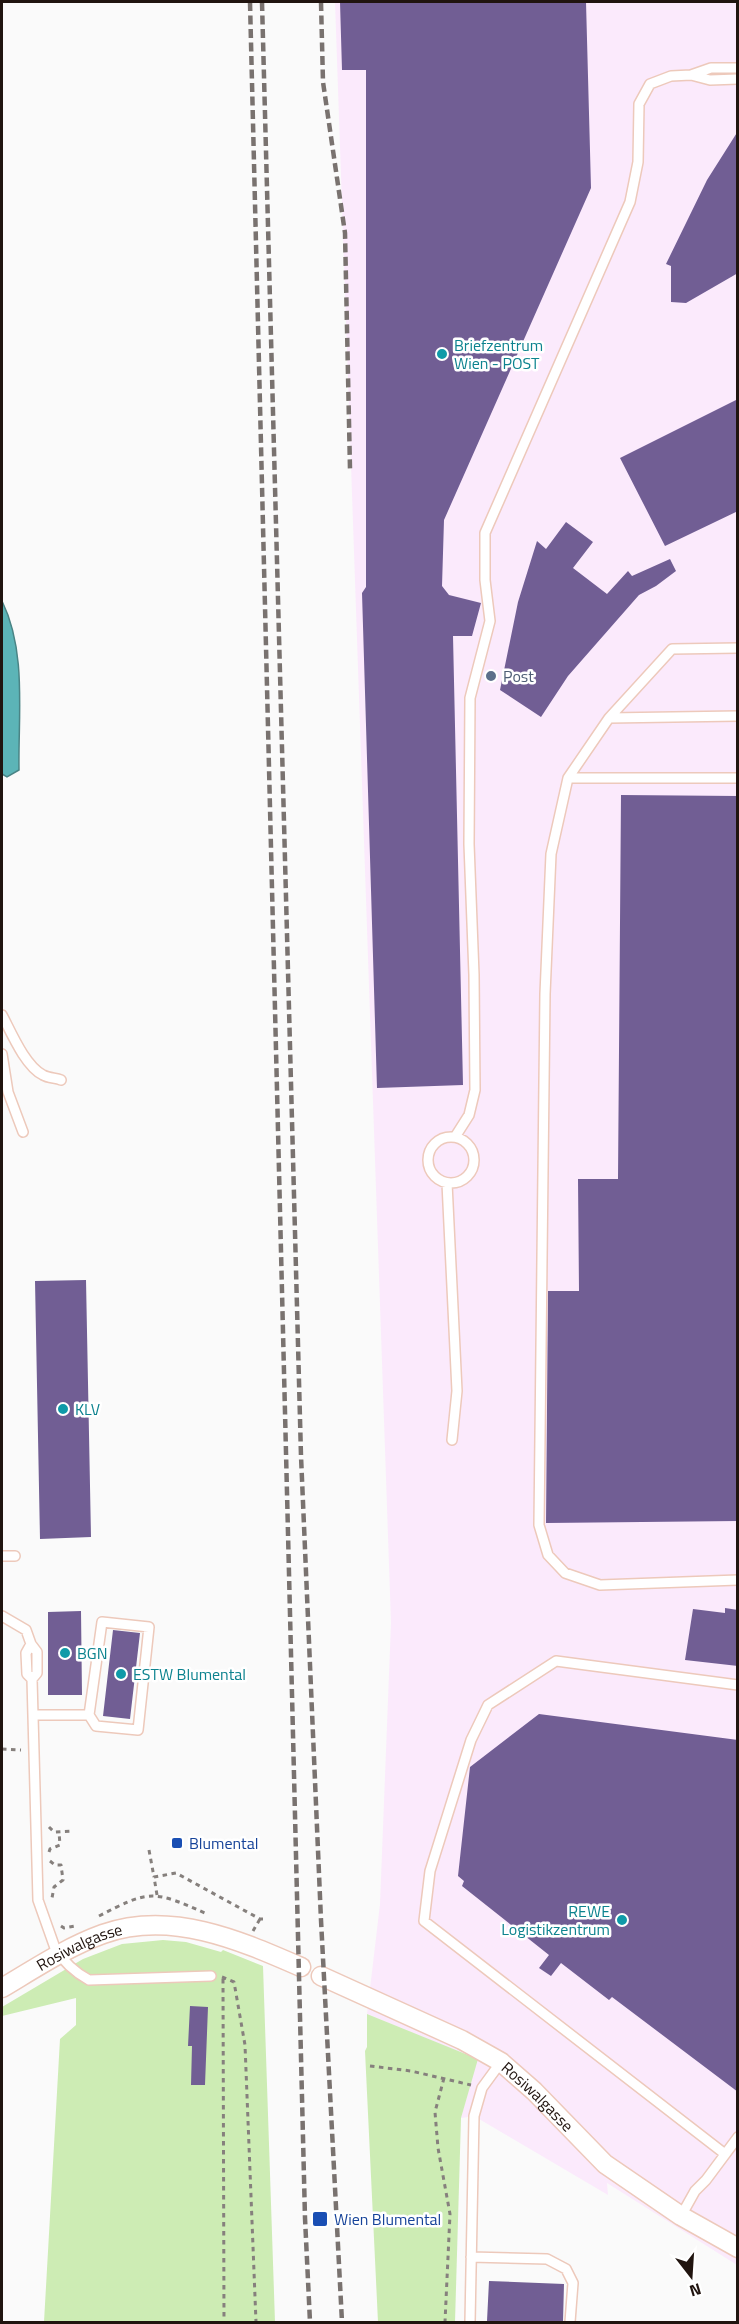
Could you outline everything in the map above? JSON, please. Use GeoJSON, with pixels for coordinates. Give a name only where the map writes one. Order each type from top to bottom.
{"type":"FeatureCollection","features":[{"type":"Feature","properties":{"kind":"street","name":"Rosiwalgasse"},"geometry":{"type":"LineString","coordinates":[[2,1988],[59,1955],[103,1934],[125,1928],[174,1926],[202,1931],[263,1950],[302,1967]]}},
{"type":"Feature","properties":{"kind":"street","name":"Rosiwalgasse"},"geometry":{"type":"LineString","coordinates":[[321,1976],[462,2040],[501,2062],[534,2091],[605,2164],[681,2216],[738,2248]]}},
{"type":"Feature","properties":{"kind":"lane"},"geometry":{"type":"LineString","coordinates":[[691,75],[711,68],[738,68]]}},
{"type":"Feature","properties":{"kind":"lane"},"geometry":{"type":"LineString","coordinates":[[455,1137],[469,1115],[476,1090],[469,844],[470,698],[490,621],[485,580],[485,533],[630,202],[638,162],[639,104],[650,84],[671,75],[691,75],[710,80],[738,80]]}},
{"type":"Feature","properties":{"kind":"lane"},"geometry":{"type":"LineString","coordinates":[[738,648],[672,649],[609,718],[568,778],[551,854],[545,994],[540,1525],[548,1555],[565,1574],[600,1586],[738,1580]]}},
{"type":"Feature","properties":{"kind":"lane"},"geometry":{"type":"LineString","coordinates":[[609,718],[738,716]]}},
{"type":"Feature","properties":{"kind":"lane"},"geometry":{"type":"LineString","coordinates":[[568,778],[738,778]]}},
{"type":"Feature","properties":{"kind":"lane"},"geometry":{"type":"LineString","coordinates":[[2,1015],[31,1064],[42,1075],[61,1080]]}},
{"type":"Feature","properties":{"kind":"lane"},"geometry":{"type":"LineString","coordinates":[[2,1054],[8,1092],[23,1132]]}},
{"type":"Feature","properties":{"kind":"lane"},"geometry":{"type":"LineString","coordinates":[[448,1137],[455,1137],[469,1145],[474,1161],[469,1176],[462,1181],[447,1184],[434,1177],[427,1163],[428,1156],[435,1143],[448,1137]]}},
{"type":"Feature","properties":{"kind":"lane"},"geometry":{"type":"LineString","coordinates":[[447,1184],[457,1391],[452,1440]]}},
{"type":"Feature","properties":{"kind":"lane"},"geometry":{"type":"LineString","coordinates":[[2,1556],[15,1556]]}},
{"type":"Feature","properties":{"kind":"lane"},"geometry":{"type":"LineString","coordinates":[[4,1620],[26,1630],[31,1644],[26,1653],[27,1674],[32,1679],[38,1900],[44,1923],[59,1955],[81,1976],[89,1980],[211,1976]]}},
{"type":"Feature","properties":{"kind":"lane"},"geometry":{"type":"LineString","coordinates":[[102,1622],[149,1627],[138,1730],[96,1726],[89,1715],[102,1622]]}},
{"type":"Feature","properties":{"kind":"lane"},"geometry":{"type":"LineString","coordinates":[[725,2154],[424,1921],[430,1871],[471,1740],[488,1705],[556,1661],[738,1685]]}},
{"type":"Feature","properties":{"kind":"lane"},"geometry":{"type":"LineString","coordinates":[[33,1715],[89,1715]]}},
{"type":"Feature","properties":{"kind":"lane"},"geometry":{"type":"LineString","coordinates":[[470,2322],[474,2116],[482,2088],[501,2062]]}},
{"type":"Feature","properties":{"kind":"lane"},"geometry":{"type":"LineString","coordinates":[[681,2216],[695,2191],[738,2137]]}},
{"type":"Feature","properties":{"kind":"lane"},"geometry":{"type":"LineString","coordinates":[[471,2257],[547,2259],[566,2269],[573,2283],[570,2322]]}},
{"type":"Feature","properties":{"kind":"path"},"geometry":{"type":"LineString","coordinates":[[2,1749],[34,1751]]}},
{"type":"Feature","properties":{"kind":"path"},"geometry":{"type":"LineString","coordinates":[[48,1822],[50,1829],[54,1832],[72,1831]]}},
{"type":"Feature","properties":{"kind":"path"},"geometry":{"type":"LineString","coordinates":[[51,1902],[54,1887],[63,1880],[61,1865],[55,1865],[50,1860],[49,1854],[50,1849],[60,1845],[59,1832]]}},
{"type":"Feature","properties":{"kind":"path"},"geometry":{"type":"LineString","coordinates":[[149,1850],[157,1895]]}},
{"type":"Feature","properties":{"kind":"path"},"geometry":{"type":"LineString","coordinates":[[154,1877],[176,1873],[262,1919],[253,1932]]}},
{"type":"Feature","properties":{"kind":"path"},"geometry":{"type":"LineString","coordinates":[[57,1922],[64,1928],[85,1923]]}},
{"type":"Feature","properties":{"kind":"path"},"geometry":{"type":"LineString","coordinates":[[211,1976],[224,1977],[234,1982],[245,2045],[256,2322]]}},
{"type":"Feature","properties":{"kind":"path"},"geometry":{"type":"LineString","coordinates":[[224,1977],[224,2322]]}},
{"type":"Feature","properties":{"kind":"path"},"geometry":{"type":"LineString","coordinates":[[370,2066],[411,2071],[482,2088]]}},
{"type":"Feature","properties":{"kind":"path"},"geometry":{"type":"LineString","coordinates":[[444,2078],[435,2112],[438,2148],[450,2214],[445,2322]]}},
{"type":"Feature","properties":{"kind":"shaded area"},"geometry":{"type":"Polygon","coordinates":[[[335,2],[737,2],[737,2265],[607,2183],[608,2195],[474,2116],[461,2118],[477,2059],[367,2014],[380,1904],[391,1623],[335,2]]]}},
{"type":"Feature","properties":{"kind":"green space"},"geometry":{"type":"Polygon","coordinates":[[[163,1940],[186,1942],[221,1952],[223,1950],[263,1966],[275,2322],[44,2322],[60,2039],[76,2025],[76,1998],[2,2016],[2,2007],[83,1959],[122,1944],[163,1940]]]}},
{"type":"Feature","properties":{"kind":"green space"},"geometry":{"type":"Polygon","coordinates":[[[367,2014],[478,2059],[461,2118],[455,2322],[378,2322],[365,2051],[367,2014]]]}},
{"type":"Feature","properties":{"kind":"water"},"geometry":{"type":"Polygon","coordinates":[[[2,601],[15,641],[20,684],[19,770],[7,777],[2,774],[2,601]]]}},
{"type":"Feature","properties":{"kind":"building","name":"Briefzentrum Wien - POST"},"geometry":{"type":"Polygon","coordinates":[[[340,2],[586,2],[591,188],[444,520],[442,586],[449,595],[481,603],[472,636],[453,636],[463,1085],[377,1088],[362,593],[366,587],[366,70],[342,70],[340,2]]]}},
{"type":"Feature","properties":{"kind":"building"},"geometry":{"type":"Polygon","coordinates":[[[738,131],[738,273],[686,303],[671,302],[671,266],[666,264],[707,180],[738,131]]]}},
{"type":"Feature","properties":{"kind":"building"},"geometry":{"type":"Polygon","coordinates":[[[738,399],[738,511],[665,546],[620,458],[738,399]]]}},
{"type":"Feature","properties":{"kind":"building"},"geometry":{"type":"Polygon","coordinates":[[[566,522],[593,542],[573,568],[607,594],[628,571],[632,576],[670,559],[676,571],[639,595],[568,676],[541,717],[500,690],[518,602],[537,541],[546,549],[566,522]]]}},
{"type":"Feature","properties":{"kind":"building"},"geometry":{"type":"Polygon","coordinates":[[[621,795],[738,796],[738,1521],[546,1523],[548,1291],[579,1291],[578,1179],[618,1179],[621,795]]]}},
{"type":"Feature","properties":{"kind":"building","name":"KLV"},"geometry":{"type":"Polygon","coordinates":[[[86,1280],[91,1537],[40,1539],[35,1281],[86,1280]]]}},
{"type":"Feature","properties":{"kind":"building"},"geometry":{"type":"Polygon","coordinates":[[[725,1608],[738,1610],[738,1666],[685,1660],[693,1609],[725,1613],[725,1608]]]}},
{"type":"Feature","properties":{"kind":"building","name":"BGN"},"geometry":{"type":"Polygon","coordinates":[[[81,1611],[82,1695],[48,1695],[48,1612],[81,1611]]]}},
{"type":"Feature","properties":{"kind":"building","name":"ESTW Blumental"},"geometry":{"type":"Polygon","coordinates":[[[113,1630],[140,1633],[130,1719],[103,1716],[113,1630]]]}},
{"type":"Feature","properties":{"kind":"building","name":"REWE Logistikzentrum"},"geometry":{"type":"Polygon","coordinates":[[[539,1714],[738,1740],[738,2092],[612,1997],[609,2000],[561,1963],[551,1976],[539,1968],[549,1955],[462,1886],[464,1881],[458,1876],[470,1767],[539,1714]]]}},
{"type":"Feature","properties":{"kind":"building"},"geometry":{"type":"Polygon","coordinates":[[[190,2006],[208,2007],[205,2085],[191,2085],[192,2046],[188,2046],[190,2006]]]}},
{"type":"Feature","properties":{"kind":"building"},"geometry":{"type":"Polygon","coordinates":[[[489,2281],[564,2284],[563,2322],[487,2321],[489,2281]]]}},
{"type":"Feature","properties":{"kind":"railway"},"geometry":{"type":"LineString","coordinates":[[250,2],[305,2218],[310,2322]]}},
{"type":"Feature","properties":{"kind":"railway"},"geometry":{"type":"LineString","coordinates":[[262,2],[301,1456],[321,1920],[342,2322]]}},
{"type":"Feature","properties":{"kind":"railway"},"geometry":{"type":"LineString","coordinates":[[321,2],[323,82],[345,233],[350,469]]}},
{"type":"Feature","properties":{"kind":"place","name":"Briefzentrum Wien - POST"},"geometry":{"type":"Point","coordinates":[442,354]}},
{"type":"Feature","properties":{"kind":"place","name":"Post"},"geometry":{"type":"Point","coordinates":[491,676]}},
{"type":"Feature","properties":{"kind":"place","name":"KLV"},"geometry":{"type":"Point","coordinates":[63,1409]}},
{"type":"Feature","properties":{"kind":"place","name":"BGN"},"geometry":{"type":"Point","coordinates":[65,1653]}},
{"type":"Feature","properties":{"kind":"place","name":"ESTW Blumental"},"geometry":{"type":"Point","coordinates":[121,1674]}},
{"type":"Feature","properties":{"kind":"place","name":"Blumental"},"geometry":{"type":"Point","coordinates":[177,1843]}},
{"type":"Feature","properties":{"kind":"place","name":"REWE Logistikzentrum"},"geometry":{"type":"Point","coordinates":[622,1920]}},
{"type":"Feature","properties":{"kind":"place","name":"Wien Blumental"},"geometry":{"type":"Point","coordinates":[320,2219]}}]}
